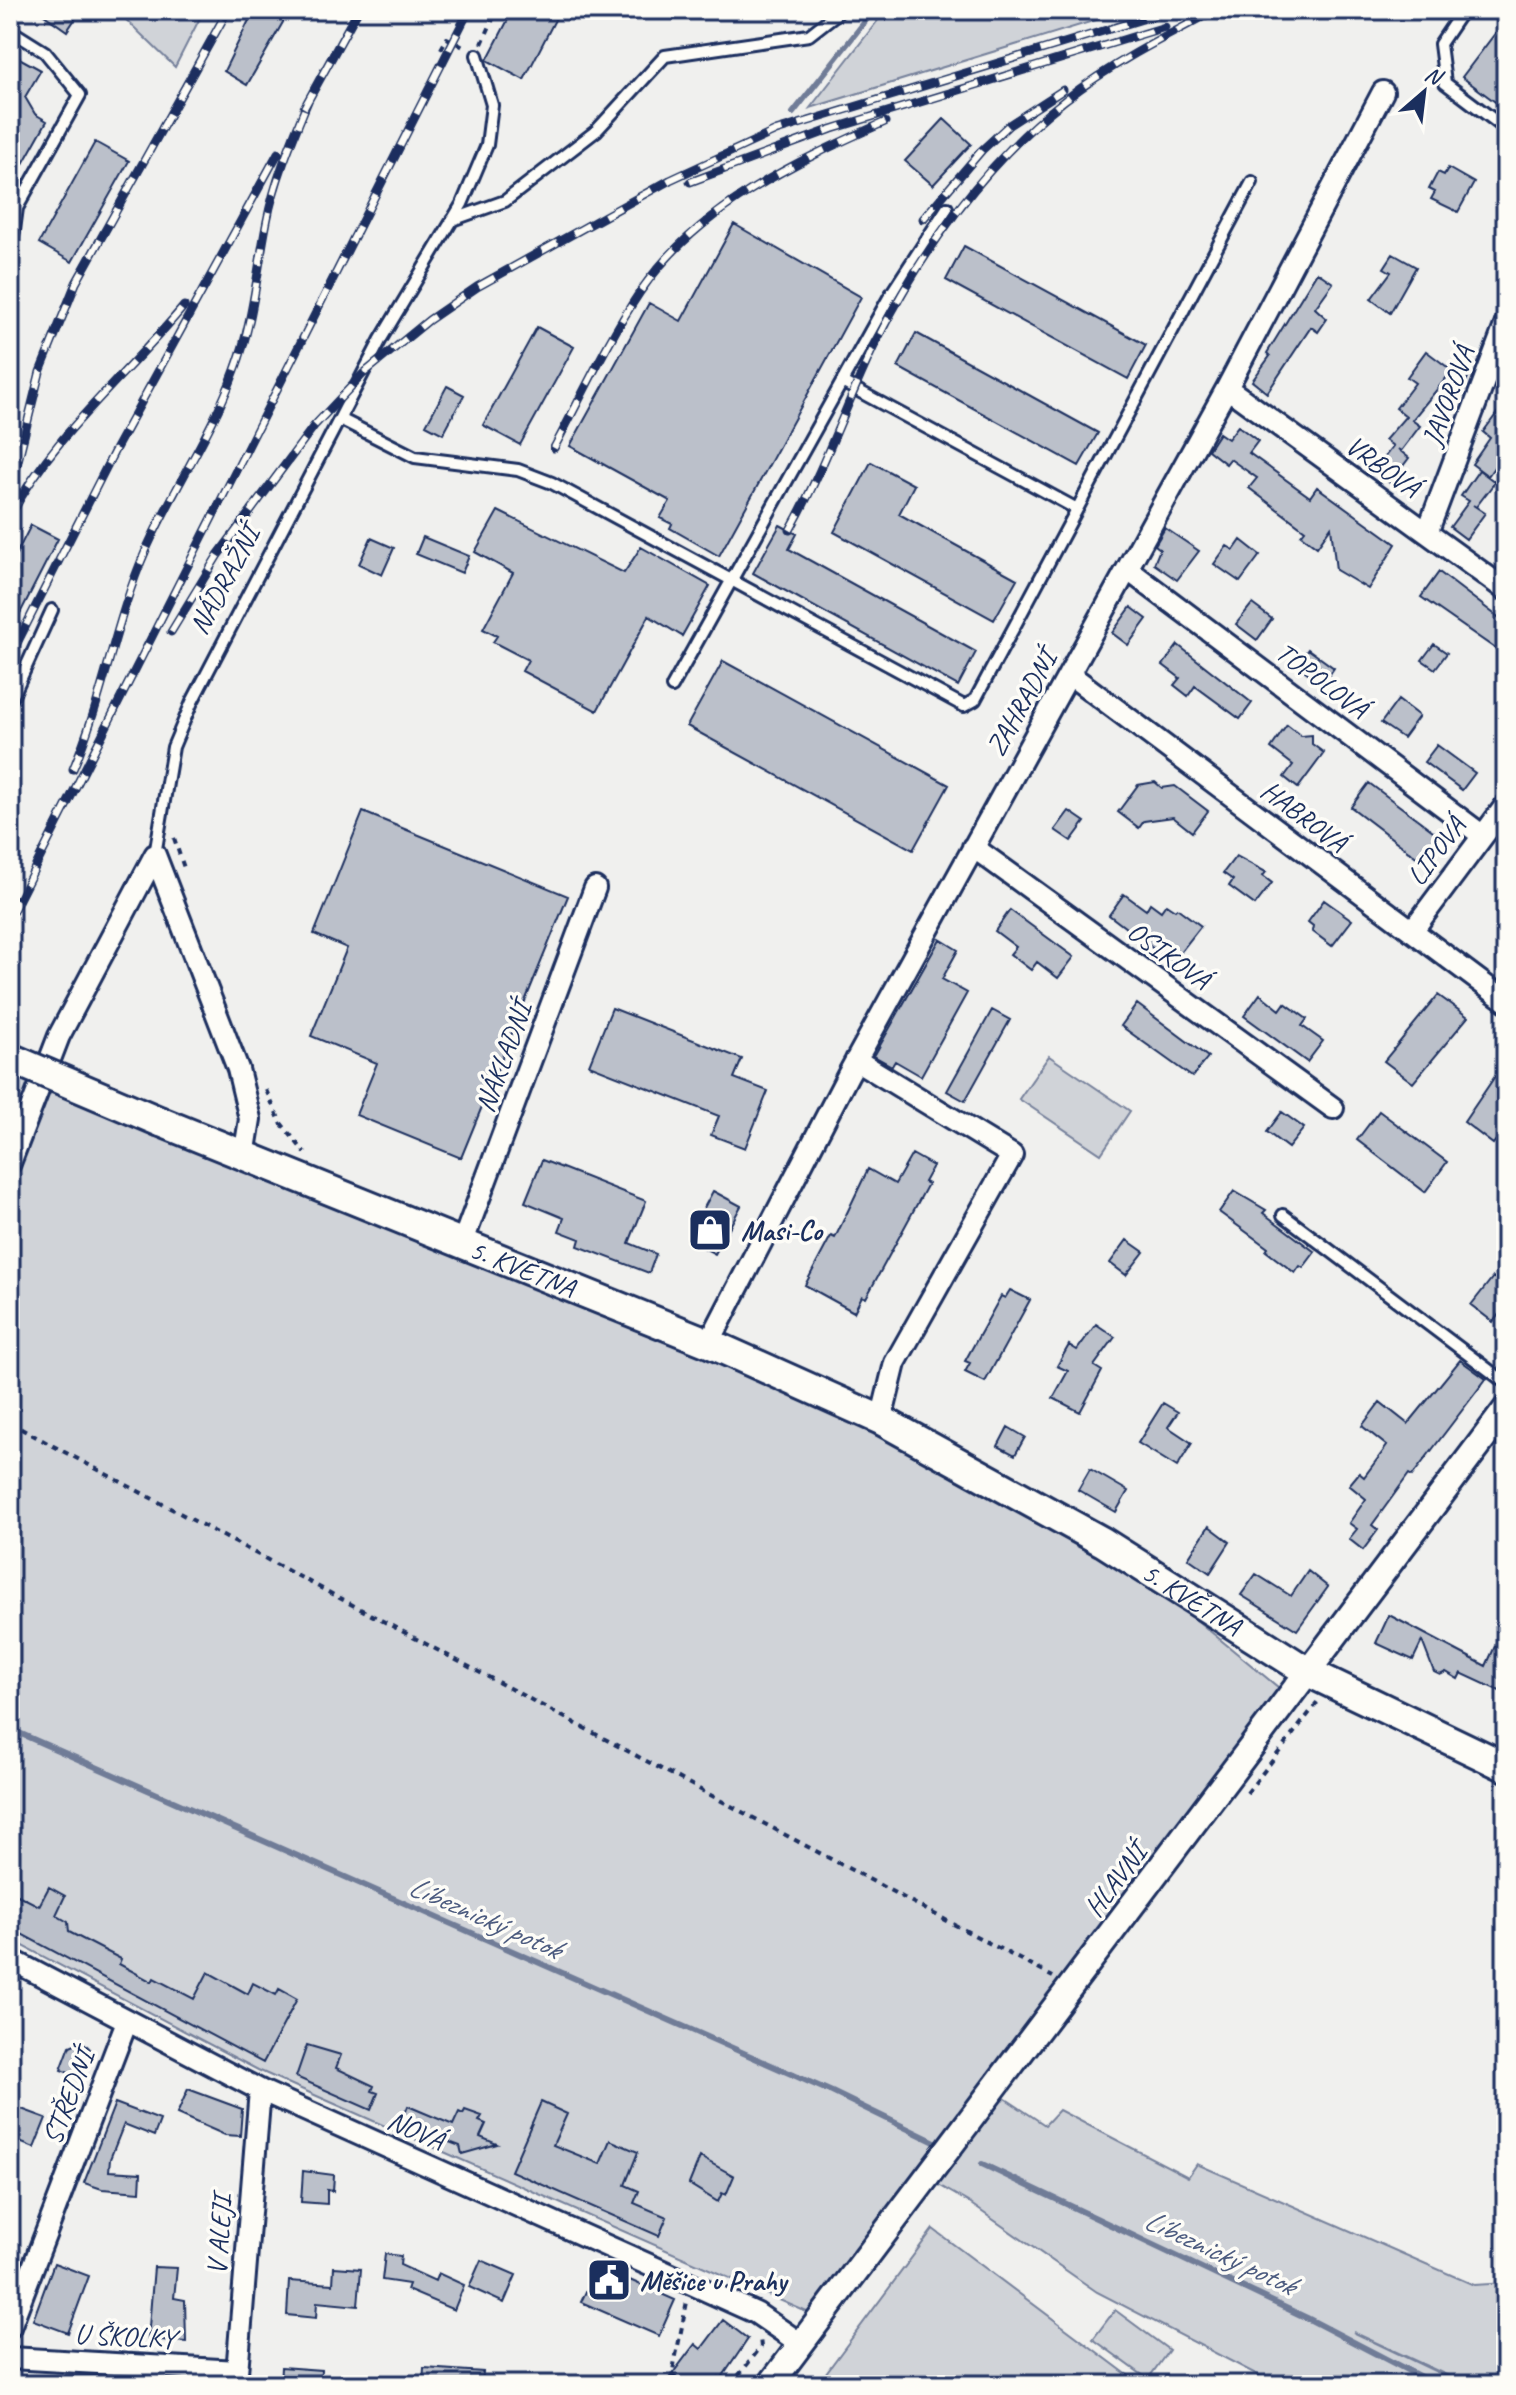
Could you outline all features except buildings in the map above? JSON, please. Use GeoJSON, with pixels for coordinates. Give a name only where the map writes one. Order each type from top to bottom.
{"type":"FeatureCollection","features":[{"type":"Feature","properties":{"kind":"main road","name":"5. KVĚTNA"},"geometry":{"type":"LineString","coordinates":[[10,1058],[244,1156],[709,1343],[881,1420],[1103,1542],[1308,1672],[1506,1767]]}},
{"type":"Feature","properties":{"kind":"street","name":"ZAHRADNÍ"},"geometry":{"type":"LineString","coordinates":[[709,1343],[856,1060],[1227,388],[1383,92]]}},
{"type":"Feature","properties":{"kind":"street","name":"JAVOROVÁ"},"geometry":{"type":"LineString","coordinates":[[1427,533],[1506,323]]}},
{"type":"Feature","properties":{"kind":"street","name":"VRBOVÁ"},"geometry":{"type":"LineString","coordinates":[[1227,388],[1506,590]]}},
{"type":"Feature","properties":{"kind":"street","name":"TOPOLOVÁ"},"geometry":{"type":"LineString","coordinates":[[1127,569],[1483,836]]}},
{"type":"Feature","properties":{"kind":"street","name":"HABROVÁ"},"geometry":{"type":"LineString","coordinates":[[1069,674],[1506,1001]]}},
{"type":"Feature","properties":{"kind":"street","name":"LIPOVÁ"},"geometry":{"type":"LineString","coordinates":[[1412,931],[1506,805]]}},
{"type":"Feature","properties":{"kind":"street","name":"OSIKOVÁ"},"geometry":{"type":"LineString","coordinates":[[973,847],[1333,1108]]}},
{"type":"Feature","properties":{"kind":"street"},"geometry":{"type":"LineString","coordinates":[[155,855],[238,1069],[250,1119],[244,1156]]}},
{"type":"Feature","properties":{"kind":"street"},"geometry":{"type":"LineString","coordinates":[[10,1163],[59,1036],[155,855]]}},
{"type":"Feature","properties":{"kind":"street","name":"NÁKLADNÍ"},"geometry":{"type":"LineString","coordinates":[[462,1244],[595,888]]}},
{"type":"Feature","properties":{"kind":"street"},"geometry":{"type":"LineString","coordinates":[[856,1060],[1012,1155],[895,1363],[881,1420]]}},
{"type":"Feature","properties":{"kind":"street","name":"HLAVNÍ"},"geometry":{"type":"LineString","coordinates":[[770,2385],[1506,1409]]}},
{"type":"Feature","properties":{"kind":"street","name":"NOVÁ"},"geometry":{"type":"LineString","coordinates":[[10,1959],[260,2090],[756,2313],[801,2344]]}},
{"type":"Feature","properties":{"kind":"street","name":"STŘEDNÍ"},"geometry":{"type":"LineString","coordinates":[[10,2327],[127,2021]]}},
{"type":"Feature","properties":{"kind":"street","name":"V ALEJI"},"geometry":{"type":"LineString","coordinates":[[236,2378],[260,2090]]}},
{"type":"Feature","properties":{"kind":"street","name":"U ŠKOLKY"},"geometry":{"type":"LineString","coordinates":[[10,2358],[236,2378]]}},
{"type":"Feature","properties":{"kind":"lane"},"geometry":{"type":"LineString","coordinates":[[452,220],[505,201],[596,131],[665,56],[809,35],[841,10]]}},
{"type":"Feature","properties":{"kind":"lane"},"geometry":{"type":"LineString","coordinates":[[1463,10],[1440,44],[1445,83],[1506,129]]}},
{"type":"Feature","properties":{"kind":"lane"},"geometry":{"type":"LineString","coordinates":[[10,30],[45,52],[80,95],[17,208],[10,260]]}},
{"type":"Feature","properties":{"kind":"lane","name":"NÁDRAŽNÍ"},"geometry":{"type":"LineString","coordinates":[[155,855],[173,747],[192,702],[381,339],[452,220],[487,145],[492,105],[477,55]]}},
{"type":"Feature","properties":{"kind":"lane"},"geometry":{"type":"LineString","coordinates":[[340,419],[415,457],[518,470],[552,483],[964,706],[975,700],[1252,182]]}},
{"type":"Feature","properties":{"kind":"lane"},"geometry":{"type":"LineString","coordinates":[[672,687],[891,294],[947,208]]}},
{"type":"Feature","properties":{"kind":"lane"},"geometry":{"type":"LineString","coordinates":[[842,382],[1077,509]]}},
{"type":"Feature","properties":{"kind":"lane"},"geometry":{"type":"LineString","coordinates":[[10,702],[52,610]]}},
{"type":"Feature","properties":{"kind":"lane"},"geometry":{"type":"LineString","coordinates":[[1283,1215],[1506,1383]]}},
{"type":"Feature","properties":{"kind":"path"},"geometry":{"type":"LineString","coordinates":[[441,49],[447,38],[477,55],[497,10]]}},
{"type":"Feature","properties":{"kind":"path"},"geometry":{"type":"LineString","coordinates":[[172,832],[185,873]]}},
{"type":"Feature","properties":{"kind":"path"},"geometry":{"type":"LineString","coordinates":[[264,1086],[281,1123],[315,1162]]}},
{"type":"Feature","properties":{"kind":"path"},"geometry":{"type":"LineString","coordinates":[[10,1423],[1073,1987]]}},
{"type":"Feature","properties":{"kind":"path"},"geometry":{"type":"LineString","coordinates":[[686,2385],[672,2375],[691,2284]]}},
{"type":"Feature","properties":{"kind":"path"},"geometry":{"type":"LineString","coordinates":[[731,2385],[761,2347],[756,2313]]}},
{"type":"Feature","properties":{"kind":"shaded area"},"geometry":{"type":"Polygon","coordinates":[[[116,10],[204,10],[175,67],[116,10]]]}},
{"type":"Feature","properties":{"kind":"shaded area"},"geometry":{"type":"Polygon","coordinates":[[[886,10],[1129,10],[810,108],[886,10]]]}},
{"type":"Feature","properties":{"kind":"shaded area"},"geometry":{"type":"Polygon","coordinates":[[[1049,1056],[1130,1111],[1101,1154],[1019,1099],[1049,1056]]]}},
{"type":"Feature","properties":{"kind":"shaded area"},"geometry":{"type":"Polygon","coordinates":[[[10,1074],[859,1419],[1154,1585],[1279,1688],[988,2087],[1045,2125],[1059,2110],[1188,2177],[1197,2164],[1474,2285],[1506,2283],[1506,2385],[1468,2385],[1353,2332],[1464,2385],[1277,2385],[1097,2292],[968,2202],[918,2173],[809,2313],[258,2070],[10,1939],[10,1074]]]}},
{"type":"Feature","properties":{"kind":"shaded area"},"geometry":{"type":"Polygon","coordinates":[[[933,2229],[1141,2385],[817,2385],[933,2229]]]}},
{"type":"Feature","properties":{"kind":"shaded area"},"geometry":{"type":"Polygon","coordinates":[[[1115,2310],[1169,2350],[1148,2379],[1093,2339],[1115,2310]]]}},
{"type":"Feature","properties":{"kind":"waterway"},"geometry":{"type":"LineString","coordinates":[[793,113],[874,10]]}},
{"type":"Feature","properties":{"kind":"waterway","name":"Líbeznický potok"},"geometry":{"type":"LineString","coordinates":[[10,1729],[832,2092],[941,2145]]}},
{"type":"Feature","properties":{"kind":"waterway","name":"Líbeznický potok"},"geometry":{"type":"LineString","coordinates":[[982,2164],[1307,2318],[1436,2385]]}},
{"type":"Feature","properties":{"kind":"railway"},"geometry":{"type":"LineString","coordinates":[[10,493],[40,372],[76,283],[228,10]]}},
{"type":"Feature","properties":{"kind":"railway"},"geometry":{"type":"LineString","coordinates":[[304,108],[358,10]]}},
{"type":"Feature","properties":{"kind":"railway"},"geometry":{"type":"LineString","coordinates":[[10,917],[469,10]]}},
{"type":"Feature","properties":{"kind":"railway"},"geometry":{"type":"LineString","coordinates":[[171,632],[218,555],[314,426],[363,374],[429,320],[477,287],[670,180],[776,131],[1172,10]]}},
{"type":"Feature","properties":{"kind":"railway"},"geometry":{"type":"LineString","coordinates":[[790,530],[814,484],[876,342],[913,275],[957,210],[1008,151],[1065,100],[1138,52],[1216,10]]}},
{"type":"Feature","properties":{"kind":"railway"},"geometry":{"type":"LineString","coordinates":[[690,182],[832,129],[1165,27]]}},
{"type":"Feature","properties":{"kind":"railway"},"geometry":{"type":"LineString","coordinates":[[923,219],[982,150],[1009,125],[1063,90]]}},
{"type":"Feature","properties":{"kind":"railway"},"geometry":{"type":"LineString","coordinates":[[73,769],[135,577],[235,370],[250,315],[275,190],[308,101]]}},
{"type":"Feature","properties":{"kind":"railway"},"geometry":{"type":"LineString","coordinates":[[554,448],[628,311],[663,262],[690,236],[750,190],[885,122]]}},
{"type":"Feature","properties":{"kind":"railway"},"geometry":{"type":"LineString","coordinates":[[10,657],[115,450],[278,153]]}},
{"type":"Feature","properties":{"kind":"railway"},"geometry":{"type":"LineString","coordinates":[[10,517],[27,487],[68,432],[184,306]]}},
{"type":"Feature","properties":{"kind":"place","name":"Masi-Co"},"geometry":{"type":"Point","coordinates":[710,1230]}},
{"type":"Feature","properties":{"kind":"place","name":"Měšice u Prahy"},"geometry":{"type":"Point","coordinates":[609,2280]}}]}
